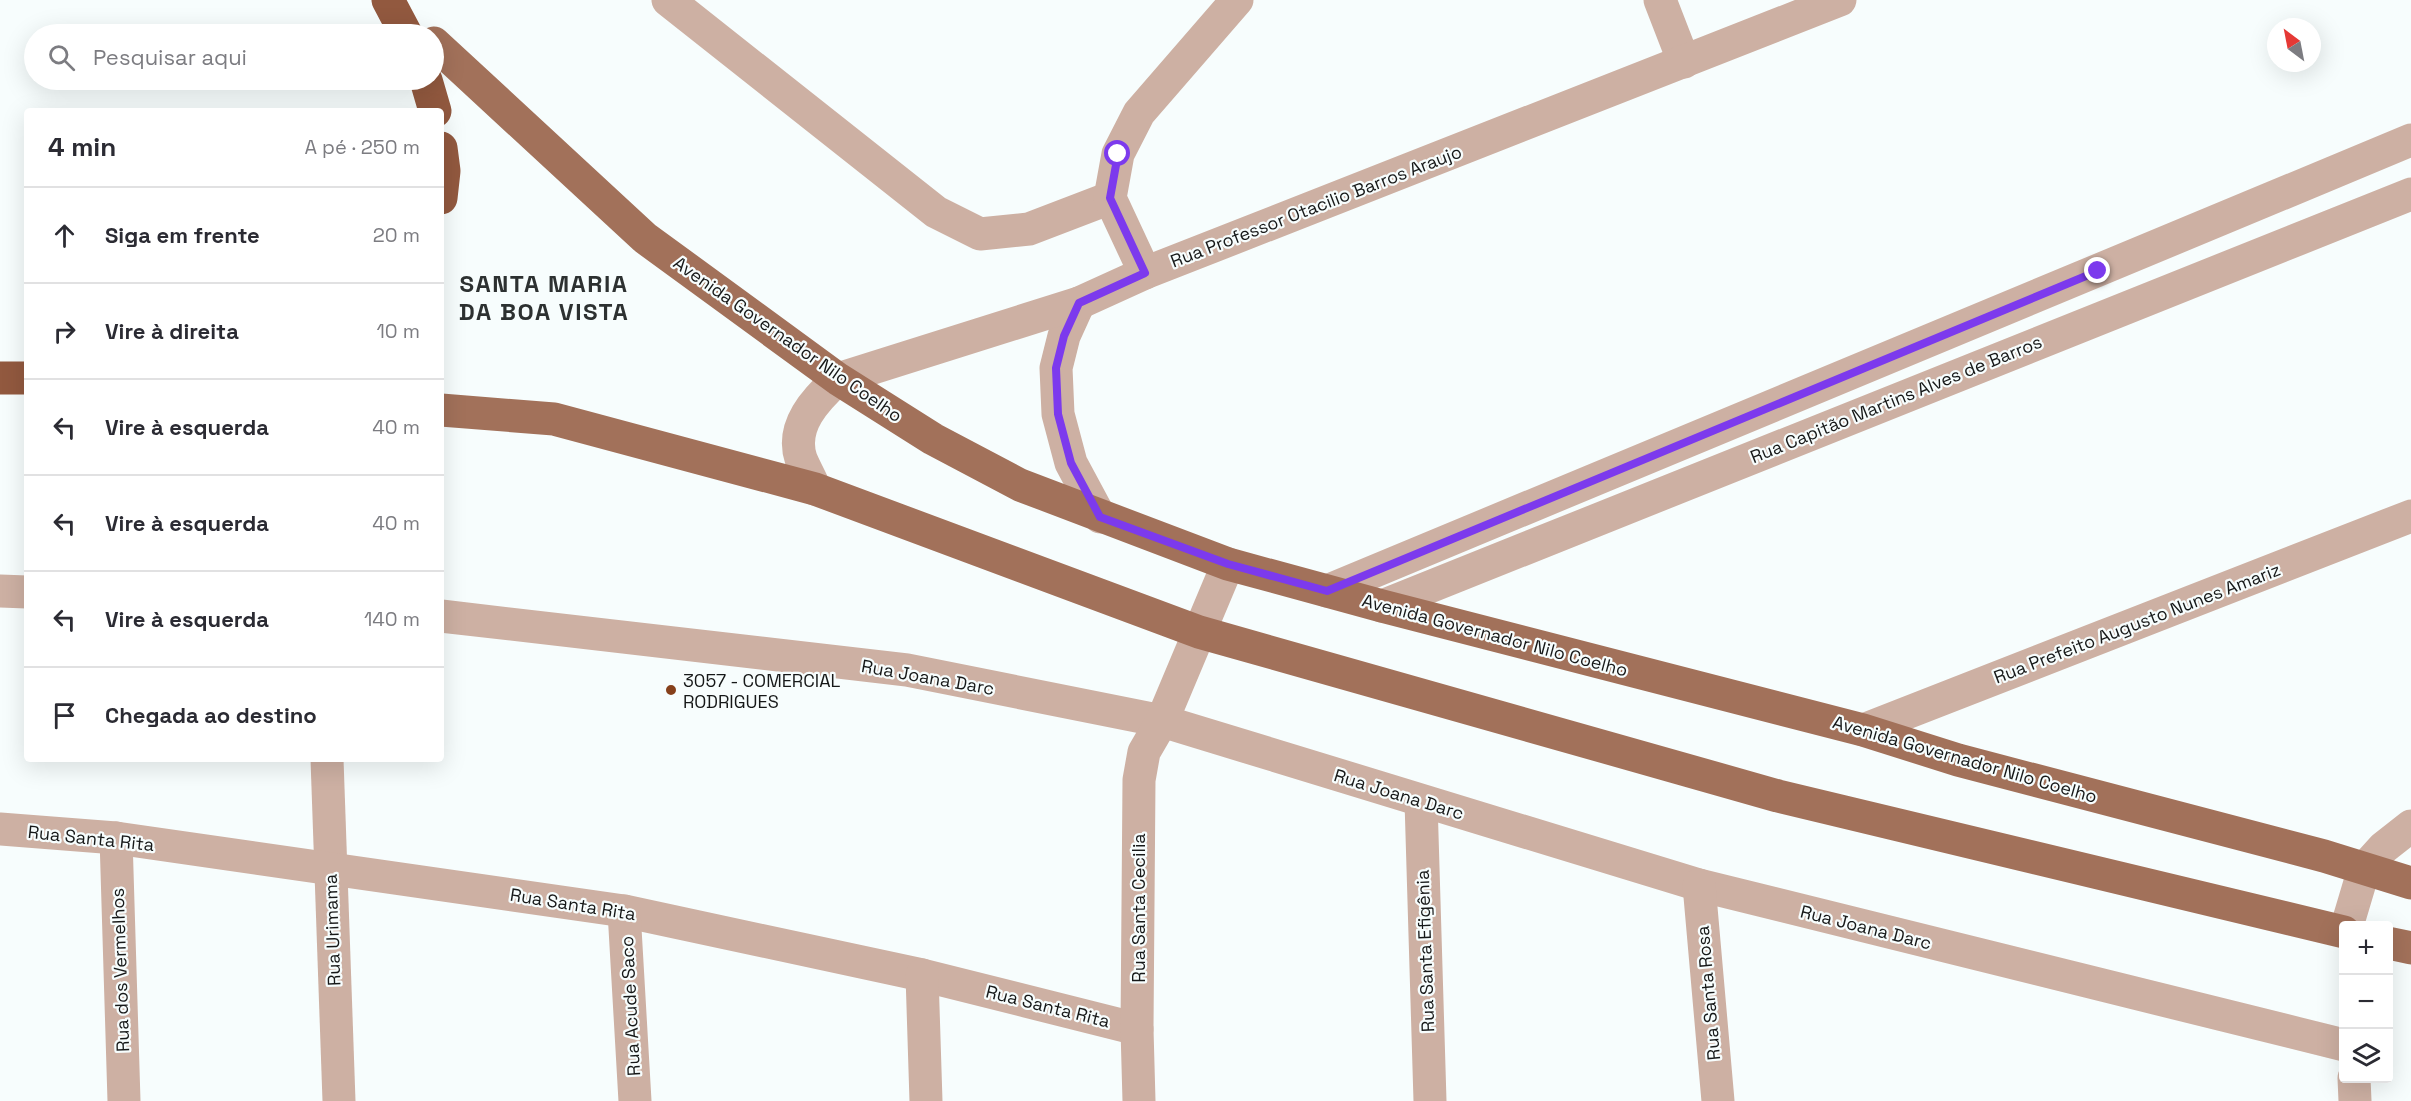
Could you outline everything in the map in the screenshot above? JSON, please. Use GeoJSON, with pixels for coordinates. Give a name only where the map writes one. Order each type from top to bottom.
{"type":"FeatureCollection","features":[{"type":"Feature","properties":{"kind":"highway"},"geometry":{"type":"LineString","coordinates":[[388,0],[401,24]]}},
{"type":"Feature","properties":{"kind":"highway"},"geometry":{"type":"LineString","coordinates":[[429,90],[434,108]]}},
{"type":"Feature","properties":{"kind":"highway"},"geometry":{"type":"LineString","coordinates":[[0,378],[24,378]]}},
{"type":"Feature","properties":{"kind":"main road"},"geometry":{"type":"LineString","coordinates":[[388,0],[413,24]]}},
{"type":"Feature","properties":{"kind":"main road","name":"Avenida Governador Nilo Coelho"},"geometry":{"type":"LineString","coordinates":[[444,52],[645,238],[838,379],[933,439],[1020,485],[1228,564],[1863,730],[1958,760],[2324,856],[2411,883]]}},
{"type":"Feature","properties":{"kind":"main road"},"geometry":{"type":"LineString","coordinates":[[444,410],[554,419],[815,489],[1199,632],[1778,796],[2339,931]]}},
{"type":"Feature","properties":{"kind":"main road"},"geometry":{"type":"LineString","coordinates":[[2393,944],[2411,948]]}},
{"type":"Feature","properties":{"kind":"street"},"geometry":{"type":"LineString","coordinates":[[668,0],[936,212],[980,234],[1029,229],[1110,198]]}},
{"type":"Feature","properties":{"kind":"street"},"geometry":{"type":"LineString","coordinates":[[1145,273],[1110,198],[1118,154],[1139,113],[1236,0]]}},
{"type":"Feature","properties":{"kind":"street"},"geometry":{"type":"LineString","coordinates":[[1660,0],[1684,62]]}},
{"type":"Feature","properties":{"kind":"street","name":"Rua Professor Otacilio Barros Araujo"},"geometry":{"type":"LineString","coordinates":[[815,489],[800,457],[800,431],[807,412],[821,394],[838,379],[1079,303],[1145,273],[1840,0]]}},
{"type":"Feature","properties":{"kind":"street"},"geometry":{"type":"LineString","coordinates":[[1327,591],[2411,140]]}},
{"type":"Feature","properties":{"kind":"street","name":"Rua Capitão Martins Alves de Barros"},"geometry":{"type":"LineString","coordinates":[[1382,606],[2411,194]]}},
{"type":"Feature","properties":{"kind":"street"},"geometry":{"type":"LineString","coordinates":[[2098,271],[2114,311]]}},
{"type":"Feature","properties":{"kind":"street"},"geometry":{"type":"LineString","coordinates":[[1079,303],[1064,336],[1056,368],[1058,414],[1071,463],[1100,517]]}},
{"type":"Feature","properties":{"kind":"street","name":"Rua Prefeito Augusto Nunes Amariz"},"geometry":{"type":"LineString","coordinates":[[1863,730],[2411,516]]}},
{"type":"Feature","properties":{"kind":"street","name":"Rua Santa Cecilia"},"geometry":{"type":"LineString","coordinates":[[1139,1101],[1137,1029],[1139,780],[1144,752],[1162,721],[1228,564]]}},
{"type":"Feature","properties":{"kind":"street"},"geometry":{"type":"LineString","coordinates":[[0,591],[24,592]]}},
{"type":"Feature","properties":{"kind":"street","name":"Rua Joana Darc"},"geometry":{"type":"LineString","coordinates":[[444,616],[907,670],[1162,721],[1699,885],[2339,1044]]}},
{"type":"Feature","properties":{"kind":"street","name":"Rua Urimama"},"geometry":{"type":"LineString","coordinates":[[327,762],[329,869],[339,1101]]}},
{"type":"Feature","properties":{"kind":"street","name":"Rua Santa Efigênia"},"geometry":{"type":"LineString","coordinates":[[1421,801],[1430,1101]]}},
{"type":"Feature","properties":{"kind":"street"},"geometry":{"type":"LineString","coordinates":[[2349,921],[2364,869],[2383,848],[2411,826]]}},
{"type":"Feature","properties":{"kind":"street","name":"Rua Santa Rita"},"geometry":{"type":"LineString","coordinates":[[0,829],[116,838],[624,911],[922,975],[1137,1029]]}},
{"type":"Feature","properties":{"kind":"street","name":"Rua dos Vermelhos"},"geometry":{"type":"LineString","coordinates":[[116,838],[124,1101]]}},
{"type":"Feature","properties":{"kind":"street","name":"Rua Santa Rosa"},"geometry":{"type":"LineString","coordinates":[[1699,885],[1718,1101]]}},
{"type":"Feature","properties":{"kind":"street","name":"Rua Acude Saco"},"geometry":{"type":"LineString","coordinates":[[624,911],[635,1101]]}},
{"type":"Feature","properties":{"kind":"street"},"geometry":{"type":"LineString","coordinates":[[922,975],[926,1101]]}},
{"type":"Feature","properties":{"kind":"street"},"geometry":{"type":"LineString","coordinates":[[2354,1083],[2355,1101]]}},
{"type":"Feature","properties":{"kind":"place","name":"3057 - COMERCIAL RODRIGUES"},"geometry":{"type":"Point","coordinates":[671,690]}},
{"type":"Feature","properties":{"kind":"district","name":"SANTA MARIA DA BOA VISTA"},"geometry":{"type":"Point","coordinates":[544,297]}},
{"type":"Feature","properties":{"kind":"route"},"geometry":{"type":"LineString","coordinates":[[1118,154],[1110,198],[1145,273],[1079,303],[1064,336],[1056,368],[1058,414],[1071,463],[1100,517],[1228,564],[1327,591],[2098,271]]}}]}
